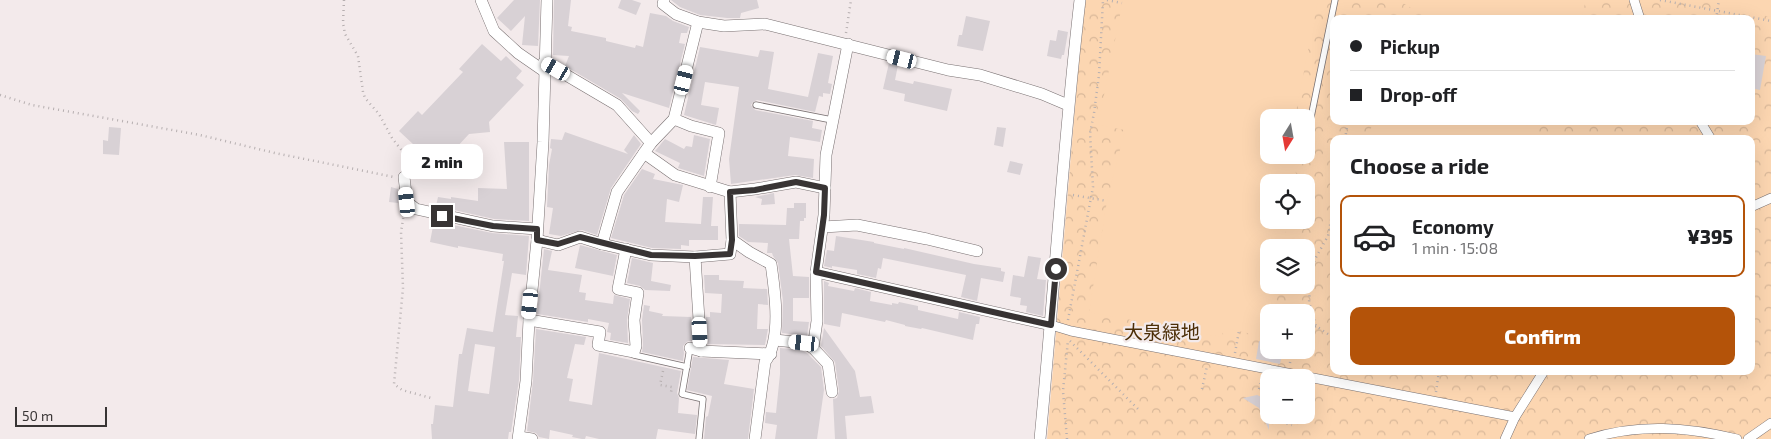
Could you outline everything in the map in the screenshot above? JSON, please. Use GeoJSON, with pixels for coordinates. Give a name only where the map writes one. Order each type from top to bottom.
{"type":"FeatureCollection","features":[{"type":"Feature","properties":{"kind":"street"},"geometry":{"type":"LineString","coordinates":[[481,0],[494,31],[518,53],[617,105],[647,148],[675,175],[730,192],[755,190],[796,182],[825,188]]}},
{"type":"Feature","properties":{"kind":"street"},"geometry":{"type":"LineString","coordinates":[[532,439],[518,438],[526,381],[529,320],[537,235],[546,0]]}},
{"type":"Feature","properties":{"kind":"street"},"geometry":{"type":"LineString","coordinates":[[664,0],[663,4],[676,14],[698,22],[724,26],[764,24],[948,70],[980,75],[1042,94],[1068,105]]}},
{"type":"Feature","properties":{"kind":"street"},"geometry":{"type":"LineString","coordinates":[[1040,439],[1068,105],[1080,0]]}},
{"type":"Feature","properties":{"kind":"street"},"geometry":{"type":"LineString","coordinates":[[1634,0],[1639,15]]}},
{"type":"Feature","properties":{"kind":"street"},"geometry":{"type":"LineString","coordinates":[[602,244],[617,192],[647,148],[674,119],[698,22]]}},
{"type":"Feature","properties":{"kind":"street"},"geometry":{"type":"LineString","coordinates":[[813,348],[817,321],[816,272],[823,226],[826,155],[847,44]]}},
{"type":"Feature","properties":{"kind":"street"},"geometry":{"type":"LineString","coordinates":[[674,119],[691,126],[719,133],[710,187]]}},
{"type":"Feature","properties":{"kind":"street"},"geometry":{"type":"LineString","coordinates":[[404,177],[407,202],[416,210],[537,235],[558,244],[580,237],[651,255],[695,256],[730,254],[732,240],[730,192]]}},
{"type":"Feature","properties":{"kind":"street"},"geometry":{"type":"LineString","coordinates":[[1755,205],[1771,198]]}},
{"type":"Feature","properties":{"kind":"street"},"geometry":{"type":"LineString","coordinates":[[823,226],[857,226],[971,252]]}},
{"type":"Feature","properties":{"kind":"street"},"geometry":{"type":"LineString","coordinates":[[732,240],[771,264],[774,290],[775,340],[771,354],[765,362],[755,439]]}},
{"type":"Feature","properties":{"kind":"street"},"geometry":{"type":"LineString","coordinates":[[529,320],[600,332],[598,345],[634,352],[636,346],[634,320],[638,293],[618,289],[626,250]]}},
{"type":"Feature","properties":{"kind":"street"},"geometry":{"type":"LineString","coordinates":[[695,256],[695,350],[771,354]]}},
{"type":"Feature","properties":{"kind":"street"},"geometry":{"type":"LineString","coordinates":[[816,272],[1066,330],[1515,417]]}},
{"type":"Feature","properties":{"kind":"street"},"geometry":{"type":"LineString","coordinates":[[775,340],[804,343],[813,348],[828,364],[832,392]]}},
{"type":"Feature","properties":{"kind":"street"},"geometry":{"type":"LineString","coordinates":[[1504,439],[1515,417],[1541,375]]}},
{"type":"Feature","properties":{"kind":"street"},"geometry":{"type":"LineString","coordinates":[[1748,439],[1771,422]]}},
{"type":"Feature","properties":{"kind":"street"},"geometry":{"type":"LineString","coordinates":[[1589,439],[1610,433],[1649,428],[1690,430],[1737,439]]}},
{"type":"Feature","properties":{"kind":"lane"},"geometry":{"type":"LineString","coordinates":[[1332,15],[1335,0]]}},
{"type":"Feature","properties":{"kind":"lane"},"geometry":{"type":"LineString","coordinates":[[1313,109],[1330,24]]}},
{"type":"Feature","properties":{"kind":"lane"},"geometry":{"type":"LineString","coordinates":[[756,105],[832,120]]}},
{"type":"Feature","properties":{"kind":"lane"},"geometry":{"type":"LineString","coordinates":[[695,350],[687,367],[682,394],[704,399],[699,439]]}},
{"type":"Feature","properties":{"kind":"lane"},"geometry":{"type":"LineString","coordinates":[[634,352],[634,355],[687,367]]}},
{"type":"Feature","properties":{"kind":"path"},"geometry":{"type":"LineString","coordinates":[[0,96],[32,105],[200,135],[294,157],[399,178],[404,177],[407,165],[406,156],[392,138],[379,114],[365,98],[358,56],[345,34],[343,23],[344,0]]}},
{"type":"Feature","properties":{"kind":"path"},"geometry":{"type":"LineString","coordinates":[[847,44],[851,0]]}},
{"type":"Feature","properties":{"kind":"path"},"geometry":{"type":"LineString","coordinates":[[1066,330],[1091,198],[1093,176],[1090,133],[1099,75],[1103,0]]}},
{"type":"Feature","properties":{"kind":"path"},"geometry":{"type":"LineString","coordinates":[[1107,0],[1122,3]]}},
{"type":"Feature","properties":{"kind":"path"},"geometry":{"type":"LineString","coordinates":[[1660,0],[1739,15]]}},
{"type":"Feature","properties":{"kind":"path"},"geometry":{"type":"LineString","coordinates":[[1717,15],[1719,0]]}},
{"type":"Feature","properties":{"kind":"path"},"geometry":{"type":"LineString","coordinates":[[1755,18],[1771,21]]}},
{"type":"Feature","properties":{"kind":"path"},"geometry":{"type":"LineString","coordinates":[[1061,194],[1107,201]]}},
{"type":"Feature","properties":{"kind":"path"},"geometry":{"type":"LineString","coordinates":[[407,202],[401,232],[402,288],[394,384],[402,390],[431,398]]}},
{"type":"Feature","properties":{"kind":"path"},"geometry":{"type":"LineString","coordinates":[[1330,226],[1328,236],[1315,259],[1312,269],[1309,302],[1316,326],[1330,335]]}},
{"type":"Feature","properties":{"kind":"path"},"geometry":{"type":"LineString","coordinates":[[1233,362],[1239,331]]}},
{"type":"Feature","properties":{"kind":"path"},"geometry":{"type":"LineString","coordinates":[[1067,439],[1063,391],[1068,340],[1138,409]]}},
{"type":"Feature","properties":{"kind":"path"},"geometry":{"type":"LineString","coordinates":[[1202,389],[1209,358]]}},
{"type":"Feature","properties":{"kind":"path"},"geometry":{"type":"LineString","coordinates":[[664,362],[660,385],[672,387],[671,392]]}},
{"type":"Feature","properties":{"kind":"path"},"geometry":{"type":"LineString","coordinates":[[1436,401],[1439,375]]}},
{"type":"Feature","properties":{"kind":"green space","name":"大泉緑地"},"geometry":{"type":"Polygon","coordinates":[[[1084,0],[1771,0],[1771,439],[1047,439],[1084,0]]]}},
{"type":"Feature","properties":{"kind":"green space"},"geometry":{"type":"Polygon","coordinates":[[[1123,0],[1318,0],[1297,109],[1260,109],[1260,146],[1257,148],[1260,147],[1260,164],[1292,164],[1296,174],[1260,174],[1260,229],[1286,229],[1284,239],[1260,239],[1260,294],[1273,294],[1271,304],[1260,304],[1260,336],[1225,328],[1221,337],[1089,312],[1107,201],[1125,130],[1098,125],[1123,0]]]}},
{"type":"Feature","properties":{"kind":"green space"},"geometry":{"type":"Polygon","coordinates":[[[1398,0],[1586,0],[1582,15],[1422,15],[1398,0]]]}},
{"type":"Feature","properties":{"kind":"green space"},"geometry":{"type":"Polygon","coordinates":[[[1727,0],[1771,0],[1771,17],[1726,8],[1727,0]]]}},
{"type":"Feature","properties":{"kind":"green space"},"geometry":{"type":"Polygon","coordinates":[[[1373,125],[1527,125],[1531,135],[1367,135],[1373,125]]]}},
{"type":"Feature","properties":{"kind":"building"},"geometry":{"type":"Polygon","coordinates":[[[514,0],[540,0],[538,46],[522,45],[525,16],[511,31],[497,18],[514,0]]]}},
{"type":"Feature","properties":{"kind":"building"},"geometry":{"type":"Polygon","coordinates":[[[554,0],[571,0],[568,26],[572,27],[571,31],[606,38],[606,41],[635,48],[636,45],[643,47],[650,13],[666,16],[689,27],[687,33],[681,33],[679,43],[685,44],[669,108],[622,93],[640,111],[638,114],[632,111],[621,99],[565,66],[569,56],[553,55],[554,0]]]}},
{"type":"Feature","properties":{"kind":"building"},"geometry":{"type":"Polygon","coordinates":[[[621,0],[632,0],[641,3],[636,15],[618,8],[621,0]]]}},
{"type":"Feature","properties":{"kind":"building"},"geometry":{"type":"Polygon","coordinates":[[[671,0],[757,0],[759,8],[741,13],[740,18],[727,18],[700,15],[680,7],[671,0]]]}},
{"type":"Feature","properties":{"kind":"building"},"geometry":{"type":"Polygon","coordinates":[[[966,16],[990,21],[983,51],[957,46],[959,35],[962,35],[966,16]]]}},
{"type":"Feature","properties":{"kind":"building"},"geometry":{"type":"Polygon","coordinates":[[[1058,30],[1068,32],[1064,55],[1062,55],[1061,59],[1047,56],[1050,40],[1056,41],[1058,30]]]}},
{"type":"Feature","properties":{"kind":"building"},"geometry":{"type":"Polygon","coordinates":[[[482,44],[501,61],[506,56],[522,71],[516,78],[524,85],[489,122],[490,132],[469,134],[455,149],[459,153],[442,171],[399,131],[418,111],[422,115],[463,72],[459,69],[482,44]]]}},
{"type":"Feature","properties":{"kind":"building"},"geometry":{"type":"Polygon","coordinates":[[[700,47],[758,57],[760,50],[774,52],[768,89],[808,97],[818,53],[833,56],[828,83],[832,84],[830,94],[823,93],[823,97],[819,96],[815,112],[757,100],[751,105],[755,110],[813,121],[812,128],[822,130],[820,142],[790,137],[788,156],[814,159],[813,178],[795,175],[731,184],[729,159],[739,87],[705,82],[701,105],[719,108],[716,125],[684,115],[700,47]]]}},
{"type":"Feature","properties":{"kind":"building"},"geometry":{"type":"Polygon","coordinates":[[[1755,55],[1766,56],[1760,90],[1755,89],[1755,55]]]}},
{"type":"Feature","properties":{"kind":"building"},"geometry":{"type":"Polygon","coordinates":[[[889,63],[898,65],[895,80],[913,84],[914,81],[952,89],[947,111],[904,101],[905,94],[883,89],[889,63]]]}},
{"type":"Feature","properties":{"kind":"building"},"geometry":{"type":"Polygon","coordinates":[[[109,127],[121,128],[119,155],[103,154],[103,140],[108,141],[109,127]]]}},
{"type":"Feature","properties":{"kind":"building"},"geometry":{"type":"Polygon","coordinates":[[[997,127],[1006,128],[1003,147],[994,145],[997,127]]]}},
{"type":"Feature","properties":{"kind":"building"},"geometry":{"type":"Polygon","coordinates":[[[565,132],[628,154],[624,150],[634,135],[641,144],[611,188],[597,235],[582,230],[561,236],[549,234],[553,208],[547,207],[549,165],[552,149],[550,148],[551,139],[562,140],[565,132]]]}},
{"type":"Feature","properties":{"kind":"building"},"geometry":{"type":"Polygon","coordinates":[[[694,135],[710,139],[704,176],[678,168],[680,163],[655,151],[665,139],[684,149],[686,146],[692,147],[694,135]]]}},
{"type":"Feature","properties":{"kind":"building"},"geometry":{"type":"Polygon","coordinates":[[[504,142],[529,142],[529,221],[494,219],[436,206],[438,197],[478,201],[478,188],[507,189],[504,142]]]}},
{"type":"Feature","properties":{"kind":"building"},"geometry":{"type":"Polygon","coordinates":[[[1010,161],[1023,164],[1020,175],[1007,172],[1010,161]]]}},
{"type":"Feature","properties":{"kind":"building"},"geometry":{"type":"Polygon","coordinates":[[[642,169],[655,174],[653,179],[683,185],[679,202],[667,199],[665,222],[701,224],[703,197],[713,197],[711,226],[718,226],[718,240],[689,240],[689,246],[681,245],[681,249],[652,248],[611,238],[624,195],[642,169]]]}},
{"type":"Feature","properties":{"kind":"building"},"geometry":{"type":"Polygon","coordinates":[[[391,187],[398,189],[398,203],[389,202],[391,187]]]}},
{"type":"Feature","properties":{"kind":"building"},"geometry":{"type":"Polygon","coordinates":[[[774,193],[775,204],[761,205],[762,199],[755,197],[774,193]]]}},
{"type":"Feature","properties":{"kind":"building"},"geometry":{"type":"Polygon","coordinates":[[[794,203],[806,203],[806,218],[804,218],[804,221],[800,221],[799,239],[789,239],[793,276],[809,277],[809,298],[793,298],[793,321],[809,322],[807,336],[782,333],[783,301],[778,263],[772,253],[767,253],[768,243],[748,242],[739,236],[739,224],[786,225],[787,208],[794,208],[794,203]]]}},
{"type":"Feature","properties":{"kind":"building"},"geometry":{"type":"Polygon","coordinates":[[[434,221],[492,233],[529,236],[526,275],[512,273],[505,315],[518,316],[516,337],[521,337],[519,380],[511,432],[509,432],[508,439],[432,439],[431,424],[433,424],[435,405],[453,407],[459,354],[462,354],[467,328],[493,332],[504,261],[502,261],[503,254],[430,242],[434,221]],[[475,344],[468,391],[489,394],[495,347],[475,344]]]}},
{"type":"Feature","properties":{"kind":"building"},"geometry":{"type":"Polygon","coordinates":[[[836,236],[1001,268],[1001,271],[1005,272],[1003,282],[981,278],[977,301],[961,297],[966,275],[883,258],[881,269],[878,268],[876,278],[857,274],[857,270],[824,266],[827,250],[834,251],[836,236]]]}},
{"type":"Feature","properties":{"kind":"building"},"geometry":{"type":"Polygon","coordinates":[[[580,245],[617,255],[613,276],[575,268],[580,245]]]}},
{"type":"Feature","properties":{"kind":"building"},"geometry":{"type":"Polygon","coordinates":[[[544,249],[552,251],[548,270],[582,275],[579,292],[586,293],[585,300],[613,304],[614,295],[630,299],[627,320],[628,343],[610,340],[611,333],[607,332],[609,323],[588,319],[588,322],[537,314],[544,249]]]}},
{"type":"Feature","properties":{"kind":"building"},"geometry":{"type":"Polygon","coordinates":[[[1028,256],[1041,258],[1037,279],[1046,280],[1043,316],[1026,312],[1027,306],[1020,305],[1021,298],[1010,296],[1013,275],[1024,277],[1028,256]]]}},
{"type":"Feature","properties":{"kind":"building"},"geometry":{"type":"Polygon","coordinates":[[[632,258],[653,263],[651,281],[671,285],[670,291],[645,290],[640,286],[627,283],[632,258]]]}},
{"type":"Feature","properties":{"kind":"building"},"geometry":{"type":"Polygon","coordinates":[[[704,275],[719,275],[719,280],[744,281],[743,288],[767,289],[768,305],[758,304],[757,329],[768,329],[765,345],[708,344],[706,317],[710,317],[710,312],[721,313],[722,294],[705,293],[704,275]]]}},
{"type":"Feature","properties":{"kind":"building"},"geometry":{"type":"Polygon","coordinates":[[[824,281],[829,283],[828,286],[854,291],[855,288],[871,292],[870,301],[892,305],[892,303],[898,304],[899,302],[918,306],[918,310],[958,319],[959,312],[980,317],[979,324],[976,324],[973,340],[905,326],[886,320],[885,322],[842,313],[840,327],[824,324],[824,281]]]}},
{"type":"Feature","properties":{"kind":"building"},"geometry":{"type":"Polygon","coordinates":[[[644,305],[650,306],[649,311],[663,314],[662,316],[691,317],[693,341],[688,341],[683,346],[683,361],[642,352],[644,305]]]}},
{"type":"Feature","properties":{"kind":"building"},"geometry":{"type":"Polygon","coordinates":[[[824,328],[855,371],[860,397],[871,396],[874,413],[845,416],[847,439],[835,439],[833,399],[837,398],[839,391],[835,362],[821,346],[824,328]]]}},
{"type":"Feature","properties":{"kind":"building"},"geometry":{"type":"Polygon","coordinates":[[[536,329],[586,337],[584,345],[575,344],[567,378],[573,379],[569,401],[592,405],[599,353],[681,371],[677,393],[679,398],[678,413],[697,415],[695,434],[658,429],[656,439],[599,439],[586,436],[585,439],[582,439],[550,430],[549,439],[539,437],[536,433],[527,431],[533,381],[536,329]]]}},
{"type":"Feature","properties":{"kind":"building"},"geometry":{"type":"Polygon","coordinates":[[[1259,341],[1260,359],[1281,359],[1280,364],[1256,359],[1259,341]]]}},
{"type":"Feature","properties":{"kind":"building"},"geometry":{"type":"Polygon","coordinates":[[[780,348],[802,350],[821,367],[824,390],[817,439],[775,439],[777,425],[765,423],[766,412],[776,413],[780,374],[780,348]]]}},
{"type":"Feature","properties":{"kind":"building"},"geometry":{"type":"Polygon","coordinates":[[[693,357],[729,360],[724,384],[754,389],[748,439],[704,439],[706,417],[708,416],[712,396],[687,390],[693,357]]]}},
{"type":"Feature","properties":{"kind":"building"},"geometry":{"type":"Polygon","coordinates":[[[1257,395],[1260,396],[1260,410],[1259,408],[1243,398],[1257,395]]]}},
{"type":"Feature","properties":{"kind":"route"},"geometry":{"type":"LineString","coordinates":[[442,216],[493,226],[537,229],[537,240],[558,244],[580,237],[651,255],[695,256],[730,254],[732,240],[730,192],[755,190],[796,182],[825,188],[824,215],[816,272],[1051,325],[1056,269]]}}]}
